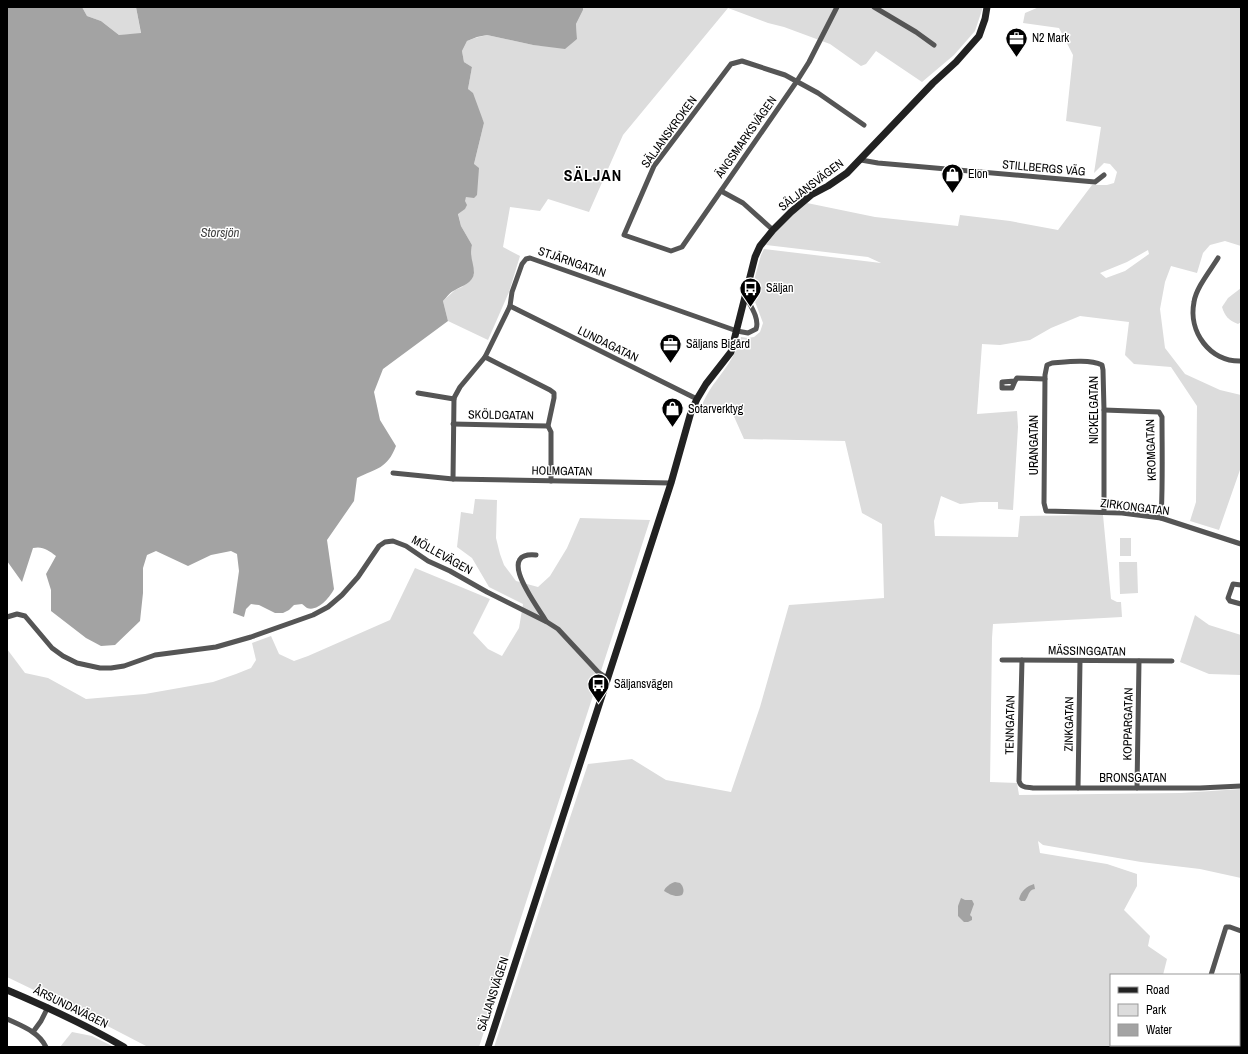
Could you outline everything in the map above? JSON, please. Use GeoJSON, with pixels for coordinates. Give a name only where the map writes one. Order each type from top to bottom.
{"type":"FeatureCollection","features":[{"type":"Feature","properties":{"kind":"street","name":"ÄNGSMARKSVÄGEN"},"geometry":{"type":"LineString","coordinates":[[773,230],[743,203],[721,191],[809,62],[837,7]]}},
{"type":"Feature","properties":{"kind":"street"},"geometry":{"type":"LineString","coordinates":[[874,7],[916,32],[934,45]]}},
{"type":"Feature","properties":{"kind":"street","name":"SÄLJANSVÄGEN"},"geometry":{"type":"LineString","coordinates":[[488,1047],[670,483],[691,412],[706,384],[732,352],[757,251],[782,220],[812,195],[847,173],[861,160],[933,83],[956,62],[979,36],[986,19],[987,7]]}},
{"type":"Feature","properties":{"kind":"street","name":"SÄLJANSKROKEN"},"geometry":{"type":"LineString","coordinates":[[721,191],[682,247],[671,251],[624,235],[654,166],[731,64],[742,61],[785,74],[831,102],[864,125]]}},
{"type":"Feature","properties":{"kind":"street","name":"STILLBERGS VÄG"},"geometry":{"type":"LineString","coordinates":[[861,160],[878,163],[1095,182],[1104,176]]}},
{"type":"Feature","properties":{"kind":"street","name":"STJÄRNGATAN"},"geometry":{"type":"LineString","coordinates":[[453,479],[454,399],[460,387],[485,357],[510,306],[512,292],[522,264],[526,258],[530,258],[737,331]]}},
{"type":"Feature","properties":{"kind":"street"},"geometry":{"type":"LineString","coordinates":[[1218,258],[1199,288],[1194,300],[1192,313],[1193,322],[1198,335],[1214,354],[1225,359],[1241,361]]}},
{"type":"Feature","properties":{"kind":"street"},"geometry":{"type":"LineString","coordinates":[[737,331],[748,333],[753,331],[757,326],[756,318],[745,295]]}},
{"type":"Feature","properties":{"kind":"street","name":"LUNDAGATAN"},"geometry":{"type":"LineString","coordinates":[[510,306],[697,399]]}},
{"type":"Feature","properties":{"kind":"street"},"geometry":{"type":"LineString","coordinates":[[485,357],[552,391],[554,394],[548,426],[550,432],[551,481]]}},
{"type":"Feature","properties":{"kind":"street","name":"NICKELGATAN"},"geometry":{"type":"LineString","coordinates":[[1047,365],[1052,363],[1090,362],[1097,362],[1102,365],[1104,410],[1104,512]]}},
{"type":"Feature","properties":{"kind":"street","name":"URANGATAN"},"geometry":{"type":"LineString","coordinates":[[1046,511],[1044,503],[1045,369],[1047,365]]}},
{"type":"Feature","properties":{"kind":"street"},"geometry":{"type":"LineString","coordinates":[[1015,381],[1017,378],[1045,379]]}},
{"type":"Feature","properties":{"kind":"street"},"geometry":{"type":"LineString","coordinates":[[418,394],[454,399]]}},
{"type":"Feature","properties":{"kind":"street","name":"KROMGATAN"},"geometry":{"type":"LineString","coordinates":[[1104,410],[1159,412],[1162,417],[1161,518]]}},
{"type":"Feature","properties":{"kind":"street","name":"SKÖLDGATAN"},"geometry":{"type":"LineString","coordinates":[[453,424],[548,426]]}},
{"type":"Feature","properties":{"kind":"street"},"geometry":{"type":"LineString","coordinates":[[393,473],[453,479]]}},
{"type":"Feature","properties":{"kind":"street","name":"HOLMGATAN"},"geometry":{"type":"LineString","coordinates":[[453,479],[670,483]]}},
{"type":"Feature","properties":{"kind":"street","name":"ZIRKONGATAN"},"geometry":{"type":"LineString","coordinates":[[1046,511],[1122,513],[1161,518],[1241,544]]}},
{"type":"Feature","properties":{"kind":"street","name":"MÖLLEVÄGEN"},"geometry":{"type":"LineString","coordinates":[[7,617],[17,614],[25,616],[52,648],[71,660],[89,667],[116,668],[155,654],[216,647],[251,637],[313,615],[328,607],[342,595],[358,577],[378,546],[388,541],[406,546],[428,561],[547,622],[563,633],[595,669],[607,678]]}},
{"type":"Feature","properties":{"kind":"street"},"geometry":{"type":"LineString","coordinates":[[536,555],[521,557],[518,569],[526,589],[547,622]]}},
{"type":"Feature","properties":{"kind":"street"},"geometry":{"type":"LineString","coordinates":[[1241,585],[1233,584],[1228,598],[1230,601],[1241,604]]}},
{"type":"Feature","properties":{"kind":"street","name":"MÄSSINGGATAN"},"geometry":{"type":"LineString","coordinates":[[1002,660],[1172,661]]}},
{"type":"Feature","properties":{"kind":"street","name":"TENNGATAN"},"geometry":{"type":"LineString","coordinates":[[1022,660],[1019,781],[1020,784],[1025,787]]}},
{"type":"Feature","properties":{"kind":"street","name":"ZINKGATAN"},"geometry":{"type":"LineString","coordinates":[[1078,788],[1080,661]]}},
{"type":"Feature","properties":{"kind":"street","name":"KOPPARGATAN"},"geometry":{"type":"LineString","coordinates":[[1137,788],[1139,661]]}},
{"type":"Feature","properties":{"kind":"street","name":"BRONSGATAN"},"geometry":{"type":"LineString","coordinates":[[1025,787],[1200,788],[1241,786]]}},
{"type":"Feature","properties":{"kind":"street"},"geometry":{"type":"LineString","coordinates":[[1211,974],[1226,927],[1241,930]]}},
{"type":"Feature","properties":{"kind":"street","name":"ÅRSUNDAVÄGEN"},"geometry":{"type":"LineString","coordinates":[[7,990],[48,1007],[124,1047]]}},
{"type":"Feature","properties":{"kind":"street"},"geometry":{"type":"LineString","coordinates":[[33,1032],[41,1021],[48,1007]]}},
{"type":"Feature","properties":{"kind":"street"},"geometry":{"type":"LineString","coordinates":[[7,1019],[33,1032],[44,1042],[46,1047]]}},
{"type":"Feature","properties":{"kind":"green space"},"geometry":{"type":"Polygon","coordinates":[[[82,7],[136,7],[141,34],[119,35],[101,21],[87,16],[82,7]]]}},
{"type":"Feature","properties":{"kind":"green space"},"geometry":{"type":"Polygon","coordinates":[[[583,7],[983,7],[975,31],[954,55],[922,82],[876,51],[866,64],[861,66],[830,44],[728,8],[623,135],[589,212],[548,199],[540,211],[510,207],[503,247],[520,256],[509,292],[488,340],[448,321],[443,301],[455,290],[462,287],[474,274],[470,252],[472,245],[461,226],[458,213],[466,197],[484,123],[468,89],[472,67],[464,62],[462,51],[467,41],[487,35],[533,45],[546,46],[577,39],[576,24],[583,7]]]}},
{"type":"Feature","properties":{"kind":"green space"},"geometry":{"type":"Polygon","coordinates":[[[1039,7],[1241,7],[1241,246],[1225,241],[1210,245],[1203,253],[1197,273],[1171,266],[1165,282],[1160,309],[1165,348],[1185,374],[1220,390],[1241,395],[1241,467],[1219,530],[1190,521],[1196,502],[1197,406],[1171,367],[1134,364],[1125,355],[1129,322],[1080,316],[1051,328],[1030,340],[1000,345],[982,344],[977,414],[1017,411],[1018,427],[1013,510],[998,509],[998,502],[960,504],[941,496],[934,521],[935,536],[1018,537],[1020,516],[1103,515],[1111,599],[1121,602],[1122,617],[993,624],[990,782],[1017,783],[1019,795],[1181,793],[1241,789],[1241,878],[1200,869],[1141,862],[1043,845],[1038,841],[1040,853],[1107,864],[1137,874],[1137,886],[1124,910],[1150,936],[1148,946],[1167,959],[1163,974],[1110,974],[1110,1046],[1154,1047],[494,1047],[588,764],[632,759],[666,780],[731,792],[760,707],[789,605],[884,598],[882,524],[862,513],[845,441],[744,439],[732,412],[701,407],[709,390],[733,357],[741,337],[754,337],[760,332],[763,323],[751,291],[764,249],[881,263],[868,257],[766,245],[781,225],[807,203],[875,217],[958,226],[960,215],[1010,221],[1058,230],[1092,185],[1107,185],[1114,183],[1117,172],[1110,164],[1104,163],[1094,173],[1101,127],[1066,121],[1073,55],[1059,28],[1023,23],[1025,13],[1039,7]],[[1148,250],[1127,262],[1100,273],[1106,278],[1125,271],[1149,254],[1148,250]]]}},
{"type":"Feature","properties":{"kind":"green space"},"geometry":{"type":"Polygon","coordinates":[[[1241,288],[1241,322],[1238,324],[1227,317],[1222,307],[1228,298],[1241,288]]]}},
{"type":"Feature","properties":{"kind":"green space"},"geometry":{"type":"Polygon","coordinates":[[[475,499],[497,500],[496,538],[504,565],[516,581],[538,587],[550,576],[567,548],[580,518],[650,520],[479,1047],[148,1047],[7,977],[7,649],[25,673],[48,678],[86,699],[145,694],[213,682],[251,668],[256,660],[252,643],[271,636],[279,654],[294,661],[390,620],[415,568],[490,599],[473,633],[488,649],[502,656],[519,628],[523,604],[489,587],[472,558],[457,547],[461,512],[473,514],[475,499]]]}},
{"type":"Feature","properties":{"kind":"green space"},"geometry":{"type":"Polygon","coordinates":[[[1120,538],[1131,538],[1131,556],[1120,556],[1120,538]]]}},
{"type":"Feature","properties":{"kind":"green space"},"geometry":{"type":"Polygon","coordinates":[[[1119,562],[1137,562],[1138,593],[1120,594],[1119,562]]]}},
{"type":"Feature","properties":{"kind":"green space"},"geometry":{"type":"Polygon","coordinates":[[[1195,615],[1209,625],[1241,635],[1241,675],[1209,674],[1180,662],[1195,615]]]}},
{"type":"Feature","properties":{"kind":"green space"},"geometry":{"type":"Polygon","coordinates":[[[72,1032],[92,1036],[114,1047],[60,1047],[72,1032]]]}},
{"type":"Feature","properties":{"kind":"water","name":"Storsjön"},"geometry":{"type":"Polygon","coordinates":[[[7,7],[82,7],[87,16],[101,21],[119,35],[141,33],[136,7],[583,7],[576,24],[577,39],[565,49],[533,45],[487,35],[467,41],[462,51],[464,62],[472,67],[468,89],[473,93],[484,123],[474,164],[479,168],[477,195],[474,198],[466,197],[465,201],[467,205],[465,209],[458,214],[461,226],[472,245],[471,253],[474,273],[469,282],[452,292],[443,301],[448,321],[383,369],[374,392],[380,420],[396,446],[393,454],[385,464],[376,470],[357,478],[354,501],[327,540],[334,589],[327,600],[319,606],[311,609],[302,604],[294,605],[283,613],[275,613],[259,605],[251,604],[246,609],[244,617],[233,613],[239,571],[237,554],[231,551],[211,555],[188,566],[156,551],[147,555],[143,568],[143,593],[140,621],[115,645],[101,646],[86,638],[51,611],[51,590],[46,574],[56,556],[45,549],[33,548],[22,582],[7,561],[7,7]]]}},
{"type":"Feature","properties":{"kind":"water"},"geometry":{"type":"Polygon","coordinates":[[[675,882],[680,883],[682,886],[683,893],[680,896],[675,896],[664,891],[668,885],[675,882]]]}},
{"type":"Feature","properties":{"kind":"water"},"geometry":{"type":"Polygon","coordinates":[[[1034,884],[1035,889],[1030,892],[1025,901],[1021,901],[1019,899],[1023,891],[1034,884]]]}},
{"type":"Feature","properties":{"kind":"water"},"geometry":{"type":"Polygon","coordinates":[[[961,898],[965,900],[972,900],[974,904],[970,915],[972,920],[968,922],[964,922],[958,916],[958,906],[961,898]]]}},
{"type":"Feature","properties":{"kind":"place","name":"N2 Mark"},"geometry":{"type":"Point","coordinates":[1016,58]}},
{"type":"Feature","properties":{"kind":"place","name":"Elon"},"geometry":{"type":"Point","coordinates":[953,194]}},
{"type":"Feature","properties":{"kind":"place","name":"Säljan"},"geometry":{"type":"Point","coordinates":[751,308]}},
{"type":"Feature","properties":{"kind":"place","name":"Säljans Bigård"},"geometry":{"type":"Point","coordinates":[671,364]}},
{"type":"Feature","properties":{"kind":"place","name":"Sotarverktyg"},"geometry":{"type":"Point","coordinates":[672,428]}},
{"type":"Feature","properties":{"kind":"place","name":"Säljansvägen"},"geometry":{"type":"Point","coordinates":[598,704]}},
{"type":"Feature","properties":{"kind":"district","name":"SÄLJAN"},"geometry":{"type":"Point","coordinates":[593,175]}}]}
